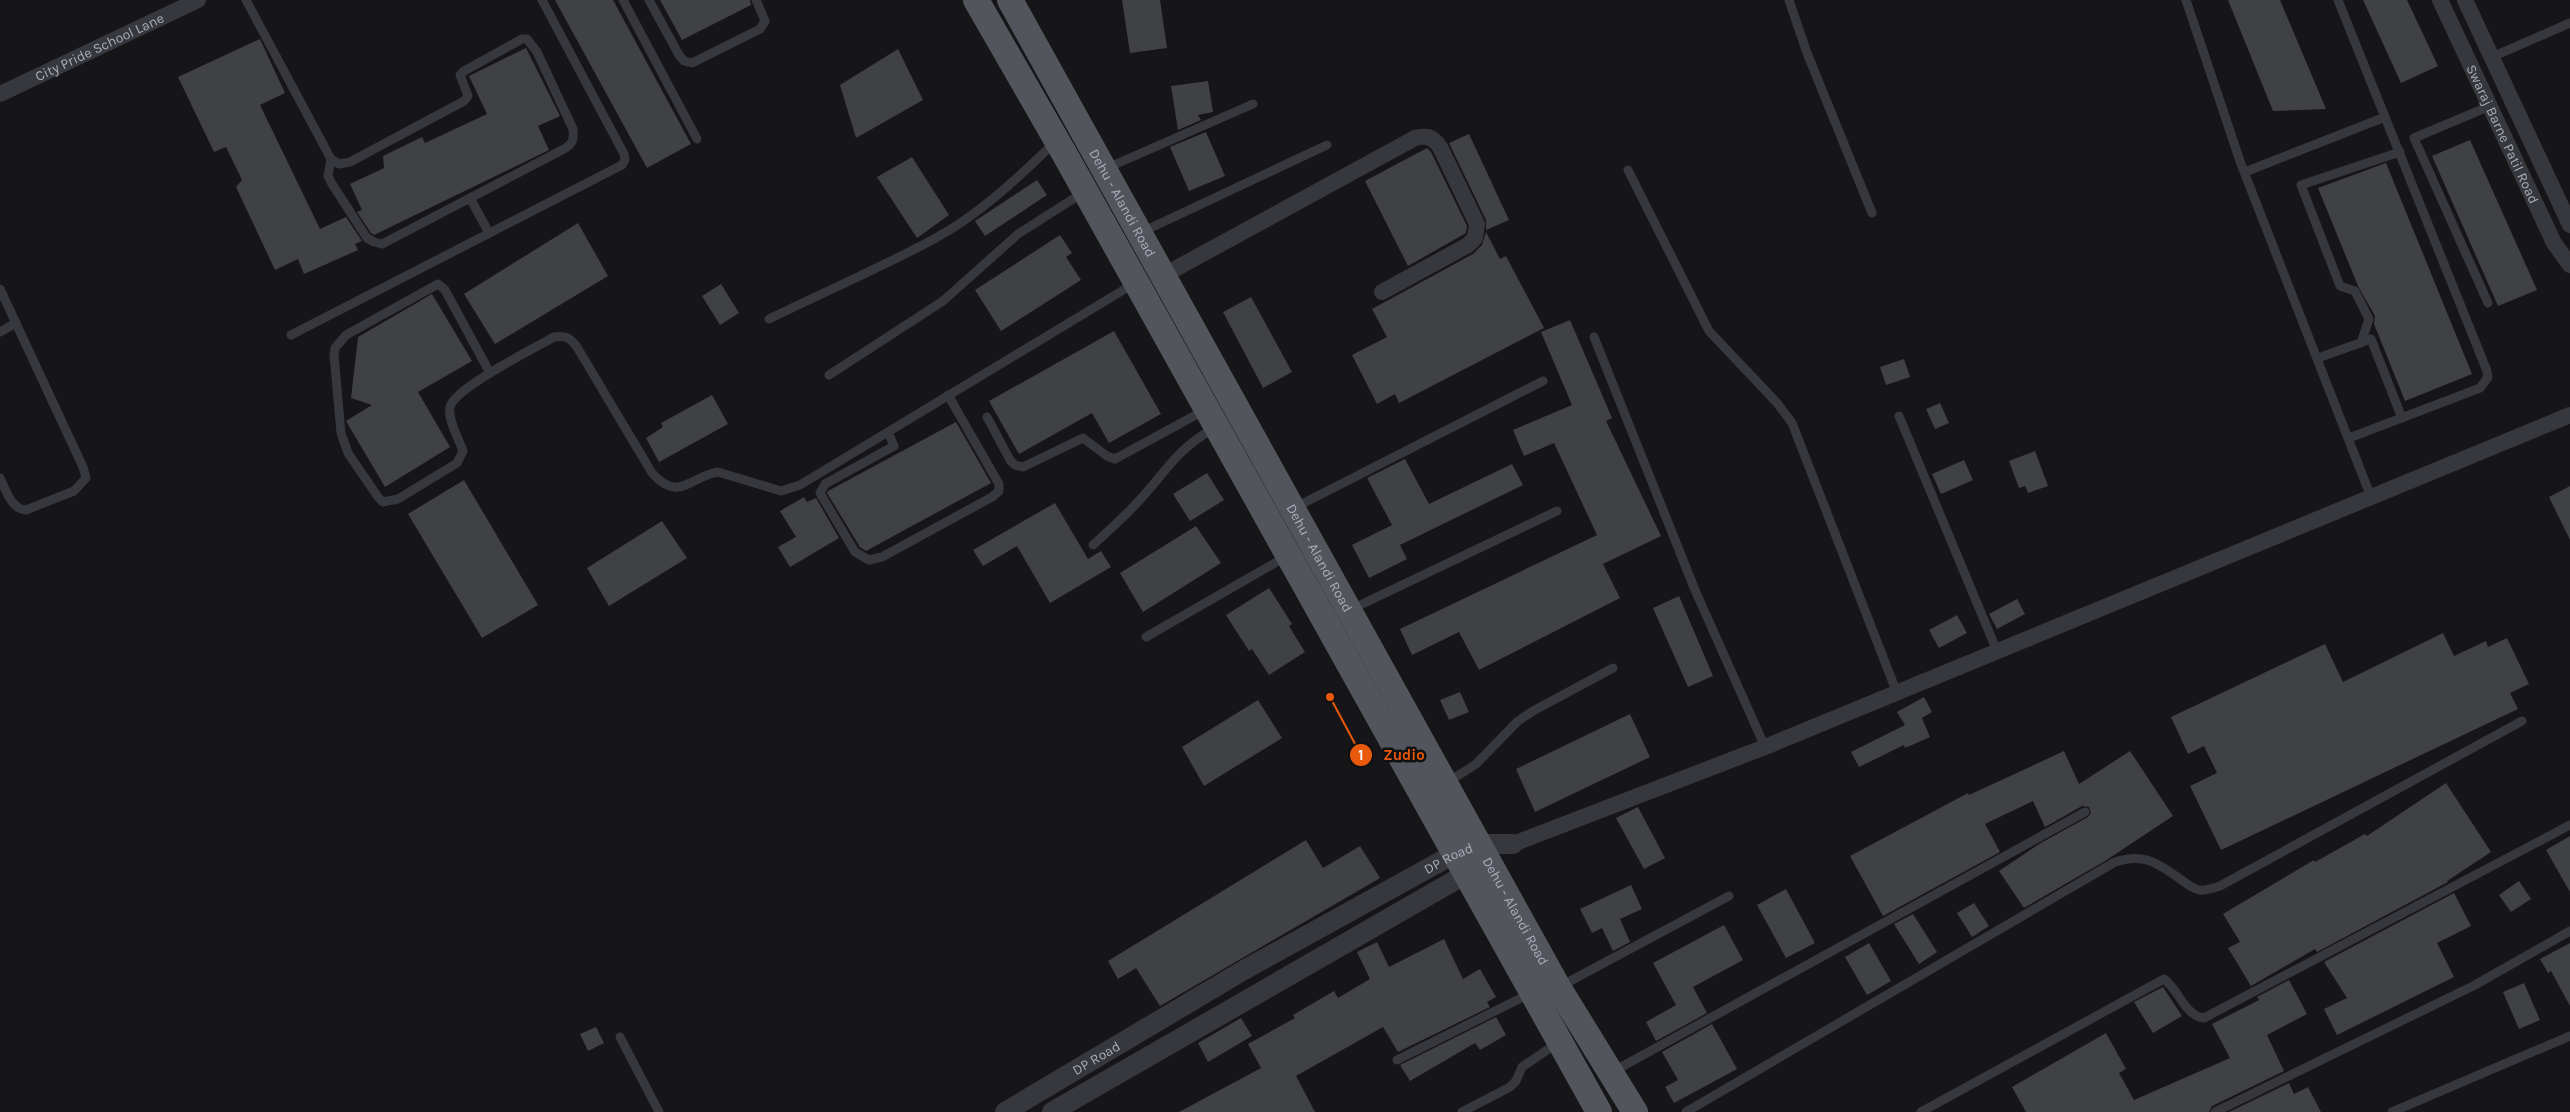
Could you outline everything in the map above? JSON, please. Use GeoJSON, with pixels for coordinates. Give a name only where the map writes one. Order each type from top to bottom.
{"type":"FeatureCollection","features":[{"type":"Feature","properties":{"kind":"main road","name":"Dehu - Alandi Road"},"geometry":{"type":"LineString","coordinates":[[976,0],[1057,140],[1559,1042],[1601,1112]]}},
{"type":"Feature","properties":{"kind":"main road","name":"Dehu - Alandi Road"},"geometry":{"type":"LineString","coordinates":[[1010,0],[1558,987],[1630,1104]]}},
{"type":"Feature","properties":{"kind":"main road"},"geometry":{"type":"LineString","coordinates":[[1601,1112],[1630,1104]]}},
{"type":"Feature","properties":{"kind":"street","name":"City Pride School Lane"},"geometry":{"type":"LineString","coordinates":[[0,94],[198,0]]}},
{"type":"Feature","properties":{"kind":"street","name":"Swaraj Barne Patil Road"},"geometry":{"type":"LineString","coordinates":[[2440,0],[2554,243],[2570,265]]}},
{"type":"Feature","properties":{"kind":"street","name":"Swaraj Barne Patil Road"},"geometry":{"type":"LineString","coordinates":[[2465,0],[2570,225]]}},
{"type":"Feature","properties":{"kind":"street"},"geometry":{"type":"LineString","coordinates":[[1164,275],[1415,138],[1425,136],[1435,139],[1477,224],[1475,238],[1468,245],[1382,292]]}},
{"type":"Feature","properties":{"kind":"street"},"geometry":{"type":"LineString","coordinates":[[1513,844],[1765,747],[2570,415]]}},
{"type":"Feature","properties":{"kind":"street","name":"DP Road"},"geometry":{"type":"LineString","coordinates":[[1005,1112],[1244,970],[1484,852],[1513,844]]}},
{"type":"Feature","properties":{"kind":"street","name":"DP Road"},"geometry":{"type":"LineString","coordinates":[[1052,1112],[1460,864]]}},
{"type":"Feature","properties":{"kind":"lane"},"geometry":{"type":"LineString","coordinates":[[246,0],[331,159],[339,164],[350,162],[464,101],[468,96],[460,75],[464,71],[527,38],[537,52],[573,129],[574,138],[571,145],[564,150],[382,244],[374,242],[358,225],[332,184],[328,176],[331,159]]}},
{"type":"Feature","properties":{"kind":"lane"},"geometry":{"type":"LineString","coordinates":[[291,334],[618,168],[625,160],[624,154],[542,0]]}},
{"type":"Feature","properties":{"kind":"lane"},"geometry":{"type":"LineString","coordinates":[[623,0],[697,139]]}},
{"type":"Feature","properties":{"kind":"lane"},"geometry":{"type":"LineString","coordinates":[[649,0],[679,55],[684,61],[692,63],[760,29],[765,21],[756,0]]}},
{"type":"Feature","properties":{"kind":"lane"},"geometry":{"type":"LineString","coordinates":[[1789,0],[1807,53],[1872,213]]}},
{"type":"Feature","properties":{"kind":"lane"},"geometry":{"type":"LineString","coordinates":[[2186,0],[2245,172],[2371,497]]}},
{"type":"Feature","properties":{"kind":"lane"},"geometry":{"type":"LineString","coordinates":[[2338,0],[2488,377],[2480,388],[2349,438]]}},
{"type":"Feature","properties":{"kind":"lane"},"geometry":{"type":"LineString","coordinates":[[2492,57],[2570,23]]}},
{"type":"Feature","properties":{"kind":"lane"},"geometry":{"type":"LineString","coordinates":[[1105,169],[1253,104]]}},
{"type":"Feature","properties":{"kind":"lane"},"geometry":{"type":"LineString","coordinates":[[2488,303],[2414,138],[2490,106]]}},
{"type":"Feature","properties":{"kind":"lane"},"geometry":{"type":"LineString","coordinates":[[2245,172],[2385,117]]}},
{"type":"Feature","properties":{"kind":"lane"},"geometry":{"type":"LineString","coordinates":[[769,319],[935,239],[977,210],[1026,170],[1057,140]]}},
{"type":"Feature","properties":{"kind":"lane"},"geometry":{"type":"LineString","coordinates":[[1140,233],[1327,145]]}},
{"type":"Feature","properties":{"kind":"lane"},"geometry":{"type":"LineString","coordinates":[[2361,343],[2369,320],[2355,290],[2340,286],[2301,185],[2400,152]]}},
{"type":"Feature","properties":{"kind":"lane"},"geometry":{"type":"LineString","coordinates":[[1628,170],[1709,330],[1792,423],[1897,693]]}},
{"type":"Feature","properties":{"kind":"lane"},"geometry":{"type":"LineString","coordinates":[[830,375],[943,301],[1018,234],[1085,191]]}},
{"type":"Feature","properties":{"kind":"lane"},"geometry":{"type":"LineString","coordinates":[[470,198],[489,233]]}},
{"type":"Feature","properties":{"kind":"lane"},"geometry":{"type":"LineString","coordinates":[[490,373],[445,290],[438,284],[346,334],[340,340],[335,348],[334,355],[341,433],[348,453],[378,497],[384,502],[398,499],[456,463],[463,451],[449,408],[459,394],[490,373],[554,337],[563,336],[571,339],[652,473],[668,487],[687,485],[710,473],[718,472],[781,491],[792,489],[1136,282]]}},
{"type":"Feature","properties":{"kind":"lane"},"geometry":{"type":"LineString","coordinates":[[0,290],[83,467],[86,478],[74,491],[26,510],[19,510],[13,504],[0,478]]}},
{"type":"Feature","properties":{"kind":"lane"},"geometry":{"type":"LineString","coordinates":[[0,332],[16,323]]}},
{"type":"Feature","properties":{"kind":"lane"},"geometry":{"type":"LineString","coordinates":[[1594,337],[1695,590],[1765,747]]}},
{"type":"Feature","properties":{"kind":"lane"},"geometry":{"type":"LineString","coordinates":[[2318,358],[2371,339],[2402,418]]}},
{"type":"Feature","properties":{"kind":"lane"},"geometry":{"type":"LineString","coordinates":[[1293,508],[1543,381]]}},
{"type":"Feature","properties":{"kind":"lane"},"geometry":{"type":"LineString","coordinates":[[888,432],[894,446],[890,450],[825,484],[820,492],[855,552],[869,560],[882,558],[992,497],[999,491],[999,484],[948,395]]}},
{"type":"Feature","properties":{"kind":"lane"},"geometry":{"type":"LineString","coordinates":[[1899,416],[1996,651]]}},
{"type":"Feature","properties":{"kind":"lane"},"geometry":{"type":"LineString","coordinates":[[987,417],[1010,460],[1015,465],[1023,467],[1083,438],[1106,456],[1115,459],[1211,418]]}},
{"type":"Feature","properties":{"kind":"lane"},"geometry":{"type":"LineString","coordinates":[[1093,545],[1136,505],[1178,453],[1197,438],[1211,418]]}},
{"type":"Feature","properties":{"kind":"lane"},"geometry":{"type":"LineString","coordinates":[[1349,610],[1557,511]]}},
{"type":"Feature","properties":{"kind":"lane"},"geometry":{"type":"LineString","coordinates":[[1146,637],[1288,555]]}},
{"type":"Feature","properties":{"kind":"lane"},"geometry":{"type":"LineString","coordinates":[[1445,784],[1476,764],[1518,721],[1613,668]]}},
{"type":"Feature","properties":{"kind":"lane"},"geometry":{"type":"LineString","coordinates":[[1686,1112],[2115,862],[2131,857],[2144,858],[2156,862],[2192,888],[2202,891],[2220,886],[2522,722]]}},
{"type":"Feature","properties":{"kind":"lane"},"geometry":{"type":"LineString","coordinates":[[1610,1073],[2084,812]]}},
{"type":"Feature","properties":{"kind":"lane"},"geometry":{"type":"LineString","coordinates":[[1921,1112],[2164,979],[2172,984],[2190,1012],[2196,1017],[2204,1018],[2570,826]]}},
{"type":"Feature","properties":{"kind":"lane"},"geometry":{"type":"LineString","coordinates":[[1558,987],[1729,896]]}},
{"type":"Feature","properties":{"kind":"lane"},"geometry":{"type":"LineString","coordinates":[[2215,1112],[2475,986],[2570,931]]}},
{"type":"Feature","properties":{"kind":"lane"},"geometry":{"type":"LineString","coordinates":[[1397,1060],[1532,992]]}},
{"type":"Feature","properties":{"kind":"lane"},"geometry":{"type":"LineString","coordinates":[[2392,1112],[2570,1036]]}},
{"type":"Feature","properties":{"kind":"lane"},"geometry":{"type":"LineString","coordinates":[[620,1038],[659,1112]]}},
{"type":"Feature","properties":{"kind":"lane"},"geometry":{"type":"LineString","coordinates":[[1462,1112],[1510,1087],[1516,1081],[1522,1067],[1527,1062],[1559,1042]]}},
{"type":"Feature","properties":{"kind":"building"},"geometry":{"type":"Polygon","coordinates":[[[555,0],[613,0],[691,144],[647,168],[555,0]]]}},
{"type":"Feature","properties":{"kind":"building"},"geometry":{"type":"Polygon","coordinates":[[[660,0],[750,0],[751,5],[682,40],[660,0]]]}},
{"type":"Feature","properties":{"kind":"building"},"geometry":{"type":"Polygon","coordinates":[[[1122,0],[1160,0],[1167,48],[1130,53],[1122,0]]]}},
{"type":"Feature","properties":{"kind":"building"},"geometry":{"type":"Polygon","coordinates":[[[2228,0],[2280,0],[2326,109],[2273,111],[2228,0]]]}},
{"type":"Feature","properties":{"kind":"building"},"geometry":{"type":"Polygon","coordinates":[[[2363,0],[2407,0],[2438,66],[2401,83],[2363,0]]]}},
{"type":"Feature","properties":{"kind":"building"},"geometry":{"type":"Polygon","coordinates":[[[260,39],[285,93],[260,105],[320,229],[346,217],[362,241],[355,244],[358,250],[304,274],[298,259],[275,270],[236,187],[242,180],[226,147],[214,152],[178,77],[260,39]]]}},
{"type":"Feature","properties":{"kind":"building"},"geometry":{"type":"Polygon","coordinates":[[[526,48],[560,116],[538,126],[549,150],[374,235],[371,233],[357,212],[362,210],[350,184],[384,168],[383,156],[422,137],[425,143],[487,114],[469,76],[526,48]]]}},
{"type":"Feature","properties":{"kind":"building"},"geometry":{"type":"Polygon","coordinates":[[[898,49],[923,100],[856,138],[840,85],[898,49]]]}},
{"type":"Feature","properties":{"kind":"building"},"geometry":{"type":"Polygon","coordinates":[[[1208,81],[1213,112],[1198,115],[1201,120],[1178,130],[1171,86],[1208,81]]]}},
{"type":"Feature","properties":{"kind":"building"},"geometry":{"type":"Polygon","coordinates":[[[1206,132],[1225,176],[1189,191],[1170,147],[1206,132]]]}},
{"type":"Feature","properties":{"kind":"building"},"geometry":{"type":"Polygon","coordinates":[[[1469,134],[1509,220],[1486,230],[1486,220],[1449,143],[1469,134]]]}},
{"type":"Feature","properties":{"kind":"building"},"geometry":{"type":"Polygon","coordinates":[[[2470,140],[2537,290],[2498,306],[2432,156],[2470,140]]]}},
{"type":"Feature","properties":{"kind":"building"},"geometry":{"type":"Polygon","coordinates":[[[1427,148],[1431,152],[1467,226],[1466,233],[1408,266],[1365,181],[1427,148]]]}},
{"type":"Feature","properties":{"kind":"building"},"geometry":{"type":"Polygon","coordinates":[[[912,157],[949,215],[917,238],[877,177],[912,157]]]}},
{"type":"Feature","properties":{"kind":"building"},"geometry":{"type":"Polygon","coordinates":[[[2386,163],[2472,374],[2405,401],[2374,324],[2375,316],[2358,286],[2318,188],[2386,163]]]}},
{"type":"Feature","properties":{"kind":"building"},"geometry":{"type":"Polygon","coordinates":[[[1037,180],[1047,195],[985,236],[975,221],[1037,180]]]}},
{"type":"Feature","properties":{"kind":"building"},"geometry":{"type":"Polygon","coordinates":[[[578,223],[608,276],[495,344],[464,294],[578,223]]]}},
{"type":"Feature","properties":{"kind":"building"},"geometry":{"type":"Polygon","coordinates":[[[1486,232],[1500,259],[1506,256],[1544,328],[1399,403],[1395,394],[1377,404],[1352,355],[1387,337],[1372,309],[1473,254],[1482,245],[1486,232]]]}},
{"type":"Feature","properties":{"kind":"building"},"geometry":{"type":"Polygon","coordinates":[[[1060,235],[1072,253],[1066,257],[1081,280],[1001,331],[975,290],[1060,235]]]}},
{"type":"Feature","properties":{"kind":"building"},"geometry":{"type":"Polygon","coordinates":[[[721,284],[739,313],[720,325],[702,296],[721,284]]]}},
{"type":"Feature","properties":{"kind":"building"},"geometry":{"type":"Polygon","coordinates":[[[432,294],[472,361],[418,392],[450,447],[385,487],[346,421],[372,405],[351,398],[358,337],[432,294]]]}},
{"type":"Feature","properties":{"kind":"building"},"geometry":{"type":"Polygon","coordinates":[[[1251,297],[1292,372],[1263,388],[1223,312],[1251,297]]]}},
{"type":"Feature","properties":{"kind":"building"},"geometry":{"type":"Polygon","coordinates":[[[1570,320],[1612,418],[1606,421],[1661,536],[1603,564],[1620,598],[1479,670],[1459,632],[1412,655],[1400,629],[1597,535],[1554,443],[1524,456],[1513,430],[1572,405],[1541,332],[1570,320]]]}},
{"type":"Feature","properties":{"kind":"building"},"geometry":{"type":"Polygon","coordinates":[[[1114,331],[1161,414],[1109,443],[1092,413],[1019,454],[989,401],[1114,331]]]}},
{"type":"Feature","properties":{"kind":"building"},"geometry":{"type":"Polygon","coordinates":[[[1904,359],[1910,377],[1886,385],[1880,367],[1904,359]]]}},
{"type":"Feature","properties":{"kind":"building"},"geometry":{"type":"Polygon","coordinates":[[[712,395],[728,424],[659,462],[646,438],[663,427],[661,423],[712,395]]]}},
{"type":"Feature","properties":{"kind":"building"},"geometry":{"type":"Polygon","coordinates":[[[1940,403],[1949,423],[1935,429],[1926,409],[1940,403]]]}},
{"type":"Feature","properties":{"kind":"building"},"geometry":{"type":"Polygon","coordinates":[[[956,422],[991,483],[866,551],[860,547],[827,493],[828,491],[956,422]]]}},
{"type":"Feature","properties":{"kind":"building"},"geometry":{"type":"Polygon","coordinates":[[[2035,451],[2048,486],[2028,493],[2025,486],[2019,488],[2009,461],[2035,451]]]}},
{"type":"Feature","properties":{"kind":"building"},"geometry":{"type":"Polygon","coordinates":[[[1405,459],[1429,504],[1512,464],[1523,485],[1400,545],[1407,559],[1369,578],[1352,545],[1392,525],[1367,478],[1405,459]]]}},
{"type":"Feature","properties":{"kind":"building"},"geometry":{"type":"Polygon","coordinates":[[[1964,460],[1973,480],[1941,494],[1932,474],[1964,460]]]}},
{"type":"Feature","properties":{"kind":"building"},"geometry":{"type":"Polygon","coordinates":[[[1207,473],[1224,500],[1190,521],[1173,494],[1207,473]]]}},
{"type":"Feature","properties":{"kind":"building"},"geometry":{"type":"Polygon","coordinates":[[[464,480],[538,605],[482,638],[408,514],[464,480]]]}},
{"type":"Feature","properties":{"kind":"building"},"geometry":{"type":"Polygon","coordinates":[[[2570,486],[2570,540],[2549,497],[2570,486]]]}},
{"type":"Feature","properties":{"kind":"building"},"geometry":{"type":"Polygon","coordinates":[[[804,497],[807,502],[816,498],[839,538],[790,567],[778,547],[796,537],[780,511],[804,497]]]}},
{"type":"Feature","properties":{"kind":"building"},"geometry":{"type":"Polygon","coordinates":[[[1055,503],[1088,559],[1101,551],[1111,567],[1050,603],[1017,546],[983,566],[973,550],[1055,503]]]}},
{"type":"Feature","properties":{"kind":"building"},"geometry":{"type":"Polygon","coordinates":[[[662,521],[687,558],[609,606],[587,568],[662,521]]]}},
{"type":"Feature","properties":{"kind":"building"},"geometry":{"type":"Polygon","coordinates":[[[1196,526],[1221,563],[1143,612],[1120,573],[1196,526]]]}},
{"type":"Feature","properties":{"kind":"building"},"geometry":{"type":"Polygon","coordinates":[[[1269,588],[1292,624],[1289,626],[1305,652],[1269,675],[1252,649],[1249,651],[1226,615],[1269,588]]]}},
{"type":"Feature","properties":{"kind":"building"},"geometry":{"type":"Polygon","coordinates":[[[1679,596],[1713,676],[1688,687],[1653,608],[1679,596]]]}},
{"type":"Feature","properties":{"kind":"building"},"geometry":{"type":"Polygon","coordinates":[[[2017,599],[2025,614],[1997,629],[1989,614],[2017,599]]]}},
{"type":"Feature","properties":{"kind":"building"},"geometry":{"type":"Polygon","coordinates":[[[1957,615],[1967,633],[1939,648],[1929,630],[1957,615]]]}},
{"type":"Feature","properties":{"kind":"building"},"geometry":{"type":"Polygon","coordinates":[[[2443,633],[2454,656],[2486,641],[2488,647],[2507,638],[2529,684],[2510,693],[2518,709],[2221,850],[2190,786],[2217,773],[2204,746],[2188,754],[2171,717],[2325,644],[2343,682],[2443,633]]]}},
{"type":"Feature","properties":{"kind":"building"},"geometry":{"type":"Polygon","coordinates":[[[1460,692],[1469,712],[1449,720],[1440,700],[1460,692]]]}},
{"type":"Feature","properties":{"kind":"building"},"geometry":{"type":"Polygon","coordinates":[[[1924,697],[1932,712],[1922,718],[1930,737],[1905,748],[1904,745],[1859,767],[1851,752],[1905,725],[1897,712],[1924,697]]]}},
{"type":"Feature","properties":{"kind":"building"},"geometry":{"type":"Polygon","coordinates":[[[1258,700],[1282,738],[1204,786],[1182,747],[1258,700]]]}},
{"type":"Feature","properties":{"kind":"building"},"geometry":{"type":"Polygon","coordinates":[[[1630,714],[1650,757],[1535,812],[1516,769],[1630,714]]]}},
{"type":"Feature","properties":{"kind":"building"},"geometry":{"type":"Polygon","coordinates":[[[2064,751],[2079,784],[2130,751],[2173,816],[2105,861],[2024,908],[1999,871],[2039,844],[2088,817],[2091,813],[2089,807],[2082,806],[2045,827],[2033,801],[1985,824],[2000,852],[1883,916],[1850,856],[1968,793],[1969,795],[2064,751]]]}},
{"type":"Feature","properties":{"kind":"building"},"geometry":{"type":"Polygon","coordinates":[[[2446,783],[2491,852],[2448,882],[2317,952],[2315,949],[2251,986],[2228,948],[2240,942],[2223,914],[2314,860],[2315,862],[2365,834],[2367,836],[2446,783]]]}},
{"type":"Feature","properties":{"kind":"building"},"geometry":{"type":"Polygon","coordinates":[[[1638,807],[1665,858],[1644,869],[1616,818],[1638,807]]]}},
{"type":"Feature","properties":{"kind":"building"},"geometry":{"type":"Polygon","coordinates":[[[2570,836],[2570,892],[2546,850],[2570,836]]]}},
{"type":"Feature","properties":{"kind":"building"},"geometry":{"type":"Polygon","coordinates":[[[1306,840],[1323,868],[1360,846],[1380,878],[1160,1006],[1136,968],[1118,979],[1108,961],[1306,840]]]}},
{"type":"Feature","properties":{"kind":"building"},"geometry":{"type":"Polygon","coordinates":[[[2519,881],[2531,899],[2511,912],[2499,895],[2519,881]]]}},
{"type":"Feature","properties":{"kind":"building"},"geometry":{"type":"Polygon","coordinates":[[[1631,885],[1642,909],[1620,919],[1630,942],[1613,951],[1602,928],[1592,933],[1580,909],[1631,885]]]}},
{"type":"Feature","properties":{"kind":"building"},"geometry":{"type":"Polygon","coordinates":[[[1786,889],[1815,943],[1786,958],[1757,905],[1786,889]]]}},
{"type":"Feature","properties":{"kind":"building"},"geometry":{"type":"Polygon","coordinates":[[[2454,893],[2471,926],[2437,943],[2454,977],[2337,1035],[2324,1009],[2347,998],[2324,962],[2454,893]]]}},
{"type":"Feature","properties":{"kind":"building"},"geometry":{"type":"Polygon","coordinates":[[[1974,903],[1989,926],[1972,937],[1957,913],[1974,903]]]}},
{"type":"Feature","properties":{"kind":"building"},"geometry":{"type":"Polygon","coordinates":[[[1913,914],[1937,952],[1919,964],[1894,924],[1913,914]]]}},
{"type":"Feature","properties":{"kind":"building"},"geometry":{"type":"Polygon","coordinates":[[[1724,925],[1743,960],[1693,987],[1707,1013],[1656,1041],[1646,1022],[1676,1005],[1653,963],[1724,925]]]}},
{"type":"Feature","properties":{"kind":"building"},"geometry":{"type":"Polygon","coordinates":[[[1444,939],[1463,979],[1480,969],[1496,997],[1487,1002],[1490,1007],[1398,1052],[1383,1027],[1296,1076],[1315,1112],[1179,1112],[1261,1068],[1248,1044],[1295,1018],[1293,1015],[1334,991],[1338,998],[1370,979],[1357,952],[1377,942],[1389,967],[1444,939]]]}},
{"type":"Feature","properties":{"kind":"building"},"geometry":{"type":"Polygon","coordinates":[[[1869,943],[1891,981],[1867,995],[1845,957],[1869,943]]]}},
{"type":"Feature","properties":{"kind":"building"},"geometry":{"type":"Polygon","coordinates":[[[2570,943],[2570,1006],[2551,971],[2548,973],[2540,959],[2570,943]]]}},
{"type":"Feature","properties":{"kind":"building"},"geometry":{"type":"Polygon","coordinates":[[[2289,980],[2307,1014],[2267,1035],[2284,1071],[2212,1106],[2209,1112],[2026,1112],[2012,1087],[2106,1033],[2126,1069],[2119,1073],[2134,1100],[2230,1058],[2212,1024],[2259,1000],[2257,997],[2289,980]]]}},
{"type":"Feature","properties":{"kind":"building"},"geometry":{"type":"Polygon","coordinates":[[[2524,983],[2540,1020],[2519,1029],[2503,992],[2524,983]]]}},
{"type":"Feature","properties":{"kind":"building"},"geometry":{"type":"Polygon","coordinates":[[[2163,987],[2182,1016],[2153,1033],[2134,1002],[2163,987]]]}},
{"type":"Feature","properties":{"kind":"building"},"geometry":{"type":"Polygon","coordinates":[[[1496,1017],[1506,1035],[1480,1050],[1475,1043],[1410,1081],[1400,1065],[1496,1017]]]}},
{"type":"Feature","properties":{"kind":"building"},"geometry":{"type":"Polygon","coordinates":[[[1241,1018],[1252,1036],[1208,1062],[1198,1043],[1241,1018]]]}},
{"type":"Feature","properties":{"kind":"building"},"geometry":{"type":"Polygon","coordinates":[[[1712,1024],[1737,1069],[1674,1103],[1665,1087],[1678,1080],[1662,1052],[1712,1024]]]}},
{"type":"Feature","properties":{"kind":"building"},"geometry":{"type":"Polygon","coordinates":[[[596,1027],[604,1043],[588,1051],[580,1034],[596,1027]]]}},
{"type":"Feature","properties":{"kind":"building"},"geometry":{"type":"Polygon","coordinates":[[[2289,1083],[2294,1094],[2308,1087],[2321,1112],[2229,1112],[2289,1083]]]}},
{"type":"Feature","properties":{"kind":"place","name":"Zudio"},"geometry":{"type":"Point","coordinates":[1330,697]}}]}
